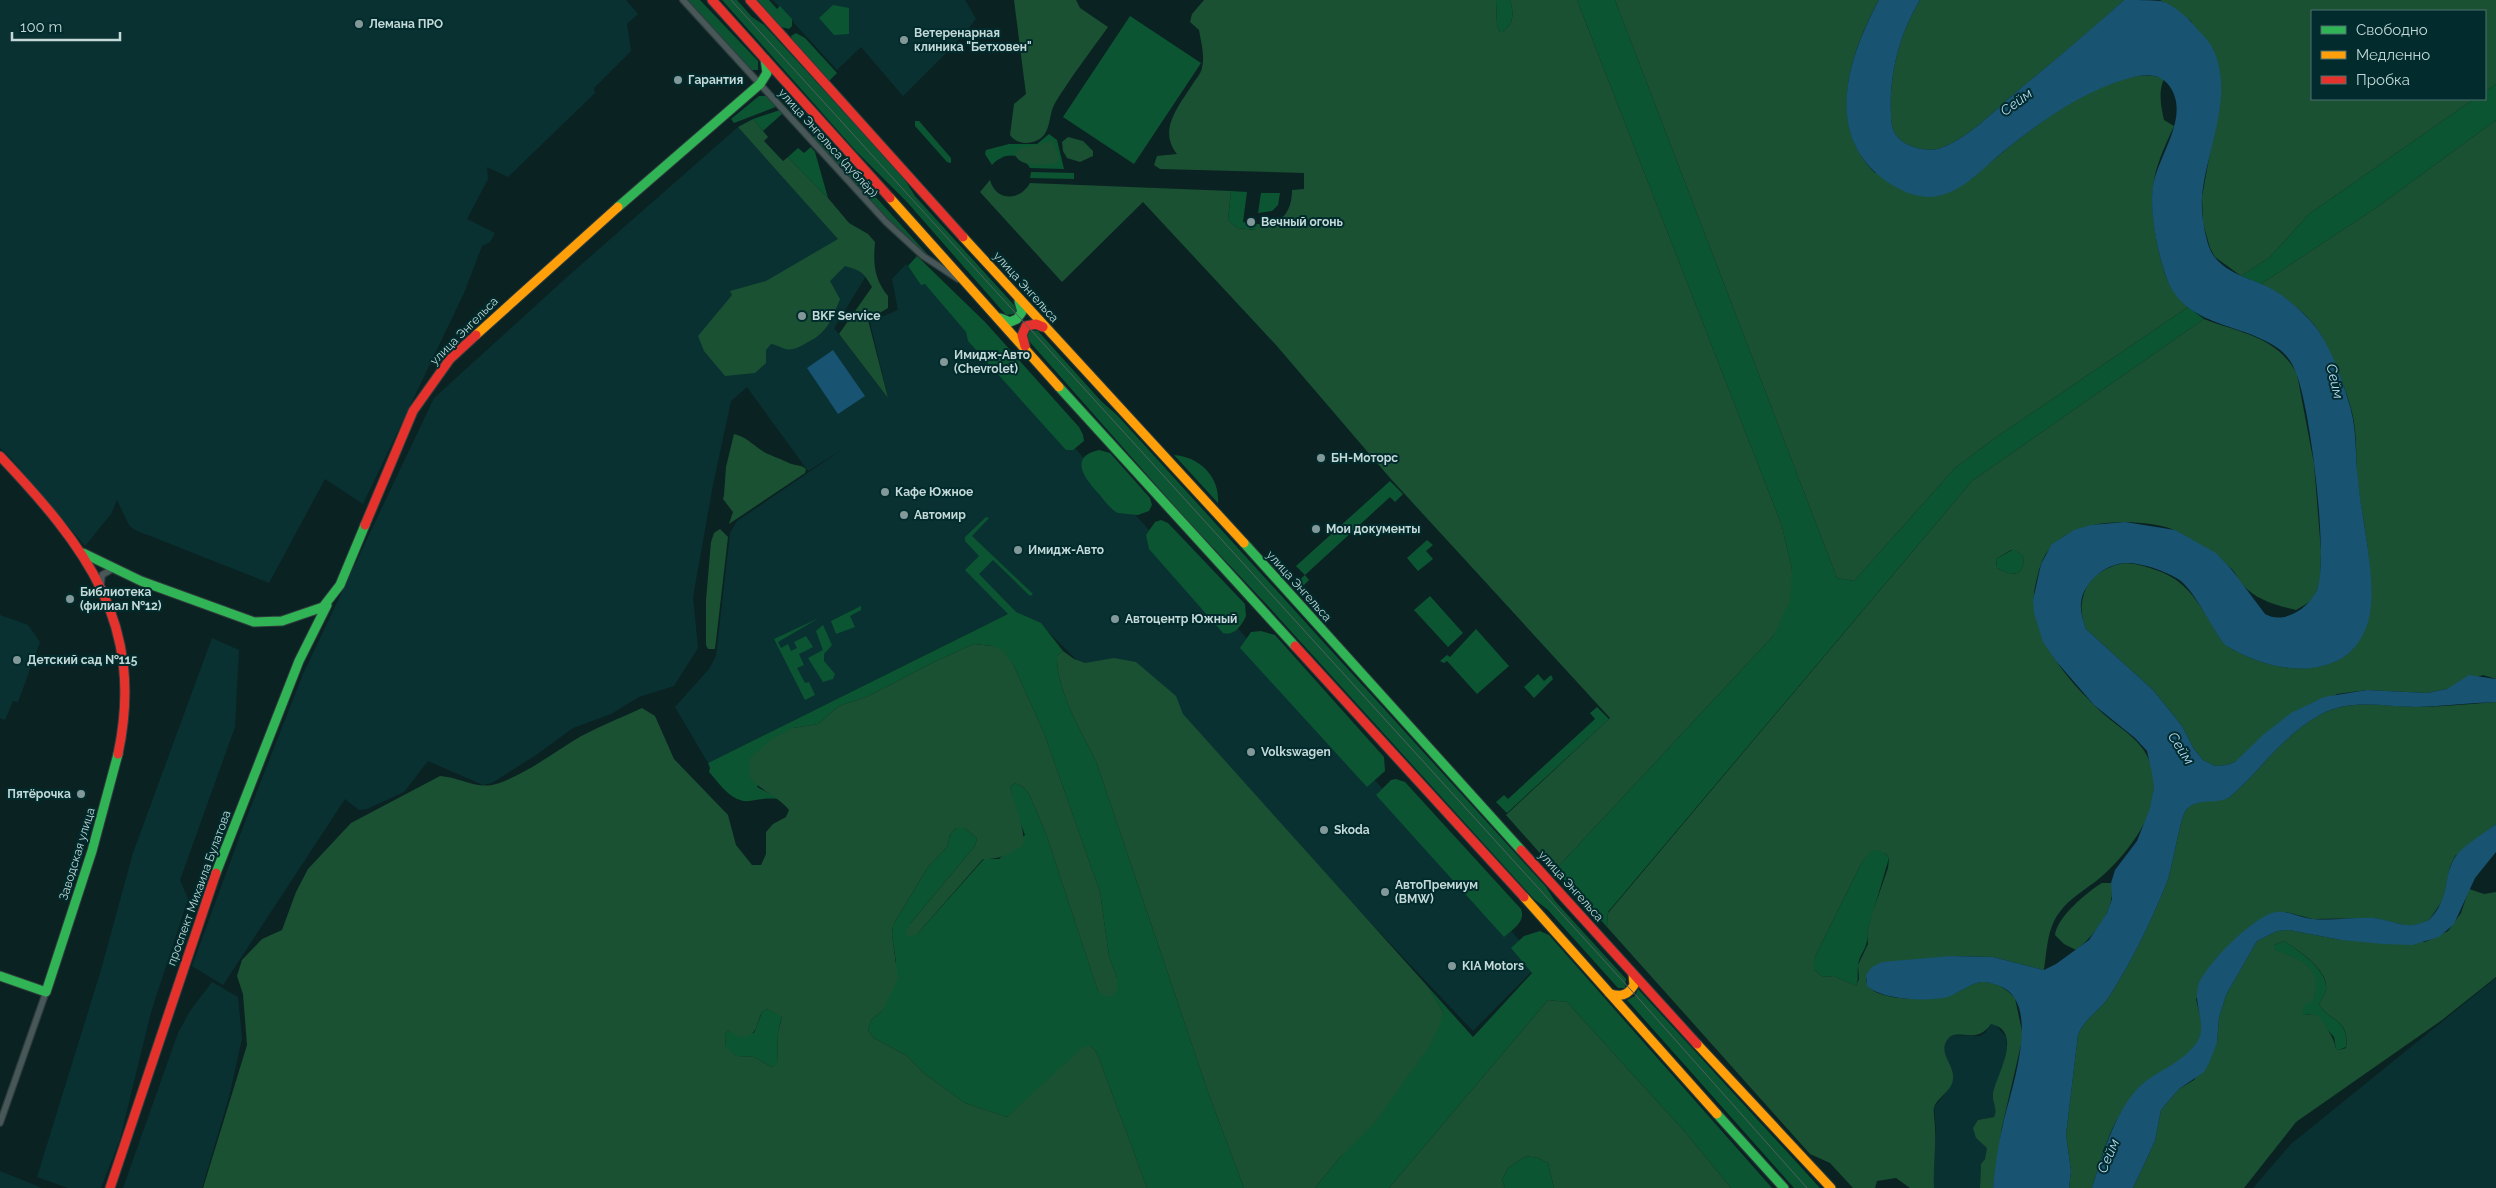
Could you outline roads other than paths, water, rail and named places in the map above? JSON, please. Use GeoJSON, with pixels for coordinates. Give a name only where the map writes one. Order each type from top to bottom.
{"type":"FeatureCollection","features":[{"type":"Feature","properties":{"kind":"main road"},"geometry":{"type":"LineString","coordinates":[[712,0],[1030,355],[1784,1188]]}},
{"type":"Feature","properties":{"kind":"main road","name":"улица Энгельса"},"geometry":{"type":"LineString","coordinates":[[750,0],[1050,334],[1252,552],[1633,974],[1831,1188]]}},
{"type":"Feature","properties":{"kind":"main road"},"geometry":{"type":"LineString","coordinates":[[760,84],[766,73],[765,59]]}},
{"type":"Feature","properties":{"kind":"main road","name":"улица Энгельса"},"geometry":{"type":"LineString","coordinates":[[114,568],[184,597],[254,622],[274,622],[320,610],[340,586],[399,441],[428,387],[450,359],[570,249],[760,84]]}},
{"type":"Feature","properties":{"kind":"main road"},"geometry":{"type":"LineString","coordinates":[[990,310],[1004,321],[1010,322],[1017,319],[1022,312],[1022,307],[1012,291]]}},
{"type":"Feature","properties":{"kind":"main road"},"geometry":{"type":"LineString","coordinates":[[1030,355],[1022,340],[1026,326],[1036,324],[1050,334]]}},
{"type":"Feature","properties":{"kind":"main road","name":"Заводская улица"},"geometry":{"type":"LineString","coordinates":[[0,456],[51,510],[83,553],[101,586],[121,641],[126,680],[125,725],[110,792],[46,992]]}},
{"type":"Feature","properties":{"kind":"main road","name":"Заводская улица"},"geometry":{"type":"LineString","coordinates":[[83,553],[114,568]]}},
{"type":"Feature","properties":{"kind":"main road","name":"проспект Михаила Булатова"},"geometry":{"type":"LineString","coordinates":[[110,1188],[210,888],[299,661],[328,602]]}},
{"type":"Feature","properties":{"kind":"main road"},"geometry":{"type":"LineString","coordinates":[[1609,993],[1619,996],[1628,993],[1634,985],[1633,974]]}},
{"type":"Feature","properties":{"kind":"main road"},"geometry":{"type":"LineString","coordinates":[[0,976],[46,992]]}},
{"type":"Feature","properties":{"kind":"street","name":"улица Энгельса (дублёр)"},"geometry":{"type":"LineString","coordinates":[[683,0],[886,222],[922,256],[970,286]]}},
{"type":"Feature","properties":{"kind":"street"},"geometry":{"type":"LineString","coordinates":[[101,586],[102,575],[107,570],[114,568]]}},
{"type":"Feature","properties":{"kind":"street","name":"Заводская улица"},"geometry":{"type":"LineString","coordinates":[[0,1123],[46,992]]}},
{"type":"Feature","properties":{"kind":"water","name":"Сейм"},"geometry":{"type":"Polygon","coordinates":[[[1879,0],[1920,0],[1907,26],[1897,54],[1892,83],[1891,116],[1893,130],[1900,139],[1910,146],[1930,150],[1951,144],[1970,132],[2124,0],[2161,1],[2171,6],[2190,21],[2212,47],[2219,65],[2221,83],[2218,122],[2202,197],[2203,222],[2209,247],[2214,257],[2230,270],[2280,294],[2296,307],[2320,333],[2330,351],[2342,380],[2353,419],[2358,479],[2372,592],[2367,625],[2355,647],[2344,657],[2330,664],[2310,668],[2297,668],[2272,665],[2259,661],[2225,645],[2191,592],[2178,579],[2167,573],[2147,566],[2127,563],[2111,566],[2097,575],[2086,588],[2081,603],[2081,613],[2086,629],[2153,690],[2182,726],[2194,749],[2203,760],[2215,766],[2235,762],[2263,735],[2291,713],[2324,697],[2367,690],[2427,693],[2447,689],[2469,675],[2496,679],[2496,702],[2416,707],[2355,705],[2332,710],[2320,715],[2284,742],[2230,797],[2220,801],[2197,803],[2187,809],[2184,813],[2167,882],[2148,926],[2109,997],[2084,1024],[2078,1035],[2066,1135],[2071,1171],[2069,1188],[1993,1188],[2003,1124],[2020,1052],[2022,1032],[2020,1014],[2015,999],[2004,988],[1982,982],[1973,984],[1948,997],[1939,999],[1906,999],[1874,991],[1867,986],[1866,975],[1872,967],[1882,962],[1951,956],[1993,957],[2044,970],[2056,964],[2089,940],[2107,913],[2112,899],[2111,883],[2115,870],[2137,841],[2150,808],[2154,788],[2147,751],[2135,738],[2094,705],[2056,661],[2043,642],[2034,613],[2033,600],[2041,564],[2052,544],[2074,530],[2091,525],[2125,522],[2175,530],[2216,553],[2232,570],[2265,614],[2272,617],[2280,617],[2295,613],[2313,597],[2317,590],[2320,573],[2319,516],[2307,416],[2295,370],[2287,357],[2279,349],[2264,340],[2201,316],[2187,307],[2176,295],[2167,279],[2155,233],[2152,196],[2156,174],[2174,126],[2176,113],[2176,102],[2168,84],[2158,77],[2145,75],[2109,85],[2077,100],[2032,129],[1960,187],[1935,197],[1913,194],[1899,189],[1886,181],[1866,163],[1854,142],[1847,119],[1847,95],[1851,70],[1858,46],[1879,0]]]}},
{"type":"Feature","properties":{"kind":"water"},"geometry":{"type":"Polygon","coordinates":[[[833,350],[865,396],[838,414],[807,368],[833,350]]]}},
{"type":"Feature","properties":{"kind":"water","name":"Сейм"},"geometry":{"type":"Polygon","coordinates":[[[2496,824],[2496,852],[2475,878],[2454,924],[2439,937],[2412,945],[2383,944],[2341,940],[2289,930],[2277,931],[2257,941],[2226,995],[2219,1018],[2217,1043],[2209,1063],[2204,1072],[2179,1089],[2161,1110],[2155,1141],[2133,1188],[2092,1188],[2112,1130],[2127,1102],[2146,1081],[2180,1059],[2197,1042],[2201,1029],[2197,1001],[2198,987],[2209,967],[2243,932],[2267,915],[2276,912],[2328,920],[2374,918],[2410,925],[2429,920],[2440,904],[2450,867],[2457,854],[2496,824]]]}},
{"type":"Feature","properties":{"kind":"tram line"},"geometry":{"type":"LineString","coordinates":[[731,0],[1631,990],[1807,1188]]}},
{"type":"Feature","properties":{"kind":"place","name":"Лемана ПРО"},"geometry":{"type":"Point","coordinates":[359,24]}},
{"type":"Feature","properties":{"kind":"place","name":"Ветеренарная клиника \"Бетховен\""},"geometry":{"type":"Point","coordinates":[904,40]}},
{"type":"Feature","properties":{"kind":"place","name":"Гарантия"},"geometry":{"type":"Point","coordinates":[678,80]}},
{"type":"Feature","properties":{"kind":"place","name":"Вечный огонь"},"geometry":{"type":"Point","coordinates":[1251,222]}},
{"type":"Feature","properties":{"kind":"place","name":"BKF Service"},"geometry":{"type":"Point","coordinates":[802,316]}},
{"type":"Feature","properties":{"kind":"place","name":"Имидж-Авто (Chevrolet)"},"geometry":{"type":"Point","coordinates":[944,362]}},
{"type":"Feature","properties":{"kind":"place","name":"БН-Моторс"},"geometry":{"type":"Point","coordinates":[1321,458]}},
{"type":"Feature","properties":{"kind":"place","name":"Кафе Южное"},"geometry":{"type":"Point","coordinates":[885,492]}},
{"type":"Feature","properties":{"kind":"place","name":"Автомир"},"geometry":{"type":"Point","coordinates":[904,515]}},
{"type":"Feature","properties":{"kind":"place","name":"Мои документы"},"geometry":{"type":"Point","coordinates":[1316,529]}},
{"type":"Feature","properties":{"kind":"place","name":"Имидж-Авто"},"geometry":{"type":"Point","coordinates":[1018,550]}},
{"type":"Feature","properties":{"kind":"place","name":"Библиотека (филиал №12)"},"geometry":{"type":"Point","coordinates":[70,599]}},
{"type":"Feature","properties":{"kind":"place","name":"Автоцентр Южный"},"geometry":{"type":"Point","coordinates":[1115,619]}},
{"type":"Feature","properties":{"kind":"place","name":"Детский сад №115"},"geometry":{"type":"Point","coordinates":[17,660]}},
{"type":"Feature","properties":{"kind":"place","name":"Volkswagen"},"geometry":{"type":"Point","coordinates":[1251,752]}},
{"type":"Feature","properties":{"kind":"place","name":"Пятёрочка"},"geometry":{"type":"Point","coordinates":[81,794]}},
{"type":"Feature","properties":{"kind":"place","name":"Skoda"},"geometry":{"type":"Point","coordinates":[1324,830]}},
{"type":"Feature","properties":{"kind":"place","name":"АвтоПремиум (BMW)"},"geometry":{"type":"Point","coordinates":[1385,892]}},
{"type":"Feature","properties":{"kind":"place","name":"KIA Motors"},"geometry":{"type":"Point","coordinates":[1452,966]}}]}
